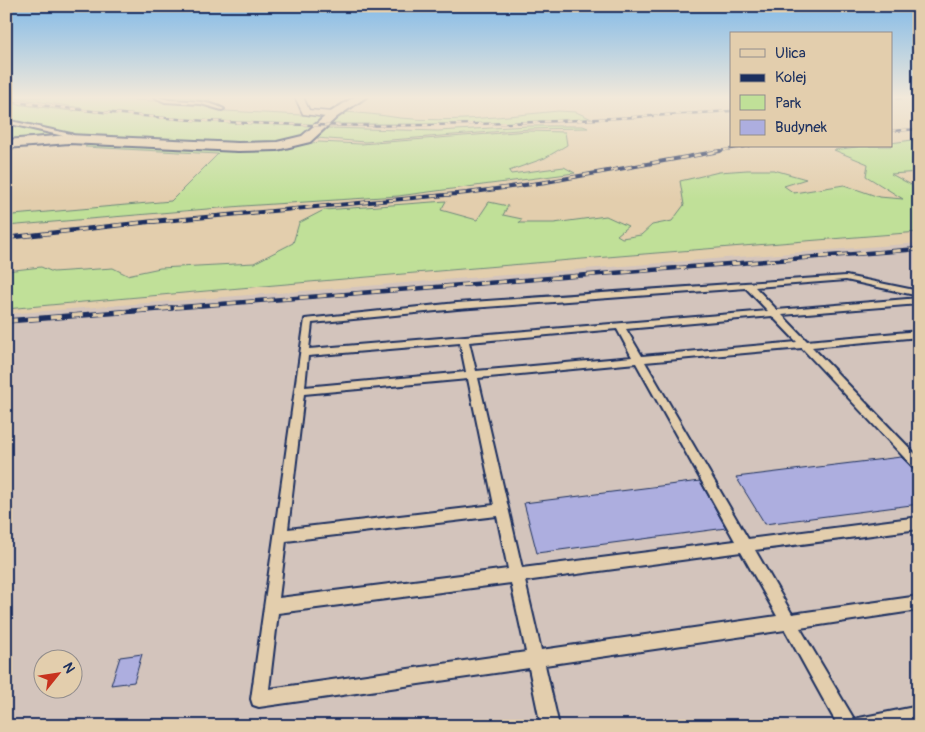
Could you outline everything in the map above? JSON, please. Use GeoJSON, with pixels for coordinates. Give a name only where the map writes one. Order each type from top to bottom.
{"type":"FeatureCollection","features":[{"type":"Feature","properties":{"kind":"street"},"geometry":{"type":"LineString","coordinates":[[6,144],[69,139],[264,148],[288,145],[306,139],[315,131]]}},
{"type":"Feature","properties":{"kind":"lane"},"geometry":{"type":"LineString","coordinates":[[49,131],[71,136],[69,139]]}},
{"type":"Feature","properties":{"kind":"lane"},"geometry":{"type":"LineString","coordinates":[[919,294],[846,278],[457,306],[308,321],[259,699],[919,603]]}},
{"type":"Feature","properties":{"kind":"lane"},"geometry":{"type":"LineString","coordinates":[[748,285],[916,459]]}},
{"type":"Feature","properties":{"kind":"lane"},"geometry":{"type":"LineString","coordinates":[[304,353],[919,300]]}},
{"type":"Feature","properties":{"kind":"lane"},"geometry":{"type":"LineString","coordinates":[[620,327],[848,726]]}},
{"type":"Feature","properties":{"kind":"lane"},"geometry":{"type":"LineString","coordinates":[[299,391],[919,334]]}},
{"type":"Feature","properties":{"kind":"lane"},"geometry":{"type":"LineString","coordinates":[[464,340],[550,726]]}},
{"type":"Feature","properties":{"kind":"lane"},"geometry":{"type":"LineString","coordinates":[[280,536],[502,510]]}},
{"type":"Feature","properties":{"kind":"lane"},"geometry":{"type":"LineString","coordinates":[[270,607],[919,523]]}},
{"type":"Feature","properties":{"kind":"lane"},"geometry":{"type":"LineString","coordinates":[[858,726],[919,715]]}},
{"type":"Feature","properties":{"kind":"shaded area"},"geometry":{"type":"Polygon","coordinates":[[[919,243],[919,726],[6,726],[6,314],[919,243]]]}},
{"type":"Feature","properties":{"kind":"green space"},"geometry":{"type":"Polygon","coordinates":[[[6,131],[310,131],[293,139],[255,143],[82,135],[6,142],[6,131]]]}},
{"type":"Feature","properties":{"kind":"green space"},"geometry":{"type":"Polygon","coordinates":[[[325,131],[503,131],[365,142],[317,138],[325,131]]]}},
{"type":"Feature","properties":{"kind":"green space"},"geometry":{"type":"Polygon","coordinates":[[[526,131],[565,132],[567,145],[545,158],[509,171],[511,174],[564,167],[575,173],[398,196],[243,206],[6,226],[6,222],[13,215],[171,201],[218,154],[85,147],[90,144],[281,148],[319,142],[361,144],[526,131]]]}},
{"type":"Feature","properties":{"kind":"green space"},"geometry":{"type":"Polygon","coordinates":[[[919,139],[919,172],[891,174],[919,189],[919,232],[462,269],[6,309],[6,271],[41,267],[53,272],[113,268],[127,275],[160,268],[254,263],[293,243],[299,223],[324,210],[446,201],[441,210],[477,220],[489,202],[508,206],[503,215],[522,219],[519,223],[554,223],[606,216],[628,226],[617,235],[622,238],[641,235],[652,225],[672,221],[684,205],[680,181],[719,172],[774,170],[806,179],[784,186],[794,193],[844,185],[879,197],[903,199],[866,176],[868,164],[834,150],[892,148],[892,143],[919,139]]]}},
{"type":"Feature","properties":{"kind":"building"},"geometry":{"type":"Polygon","coordinates":[[[901,457],[919,473],[919,504],[765,524],[736,477],[901,457]]]}},
{"type":"Feature","properties":{"kind":"building"},"geometry":{"type":"Polygon","coordinates":[[[700,481],[726,528],[537,553],[524,503],[700,481]]]}},
{"type":"Feature","properties":{"kind":"building"},"geometry":{"type":"Polygon","coordinates":[[[142,654],[134,682],[111,685],[120,657],[142,654]]]}},
{"type":"Feature","properties":{"kind":"railway"},"geometry":{"type":"LineString","coordinates":[[713,152],[737,148]]}},
{"type":"Feature","properties":{"kind":"railway"},"geometry":{"type":"LineString","coordinates":[[152,222],[467,193],[546,182],[720,151]]}},
{"type":"Feature","properties":{"kind":"railway"},"geometry":{"type":"LineString","coordinates":[[6,238],[165,220]]}},
{"type":"Feature","properties":{"kind":"railway"},"geometry":{"type":"LineString","coordinates":[[156,309],[919,249]]}},
{"type":"Feature","properties":{"kind":"railway"},"geometry":{"type":"LineString","coordinates":[[6,321],[172,308]]}}]}
